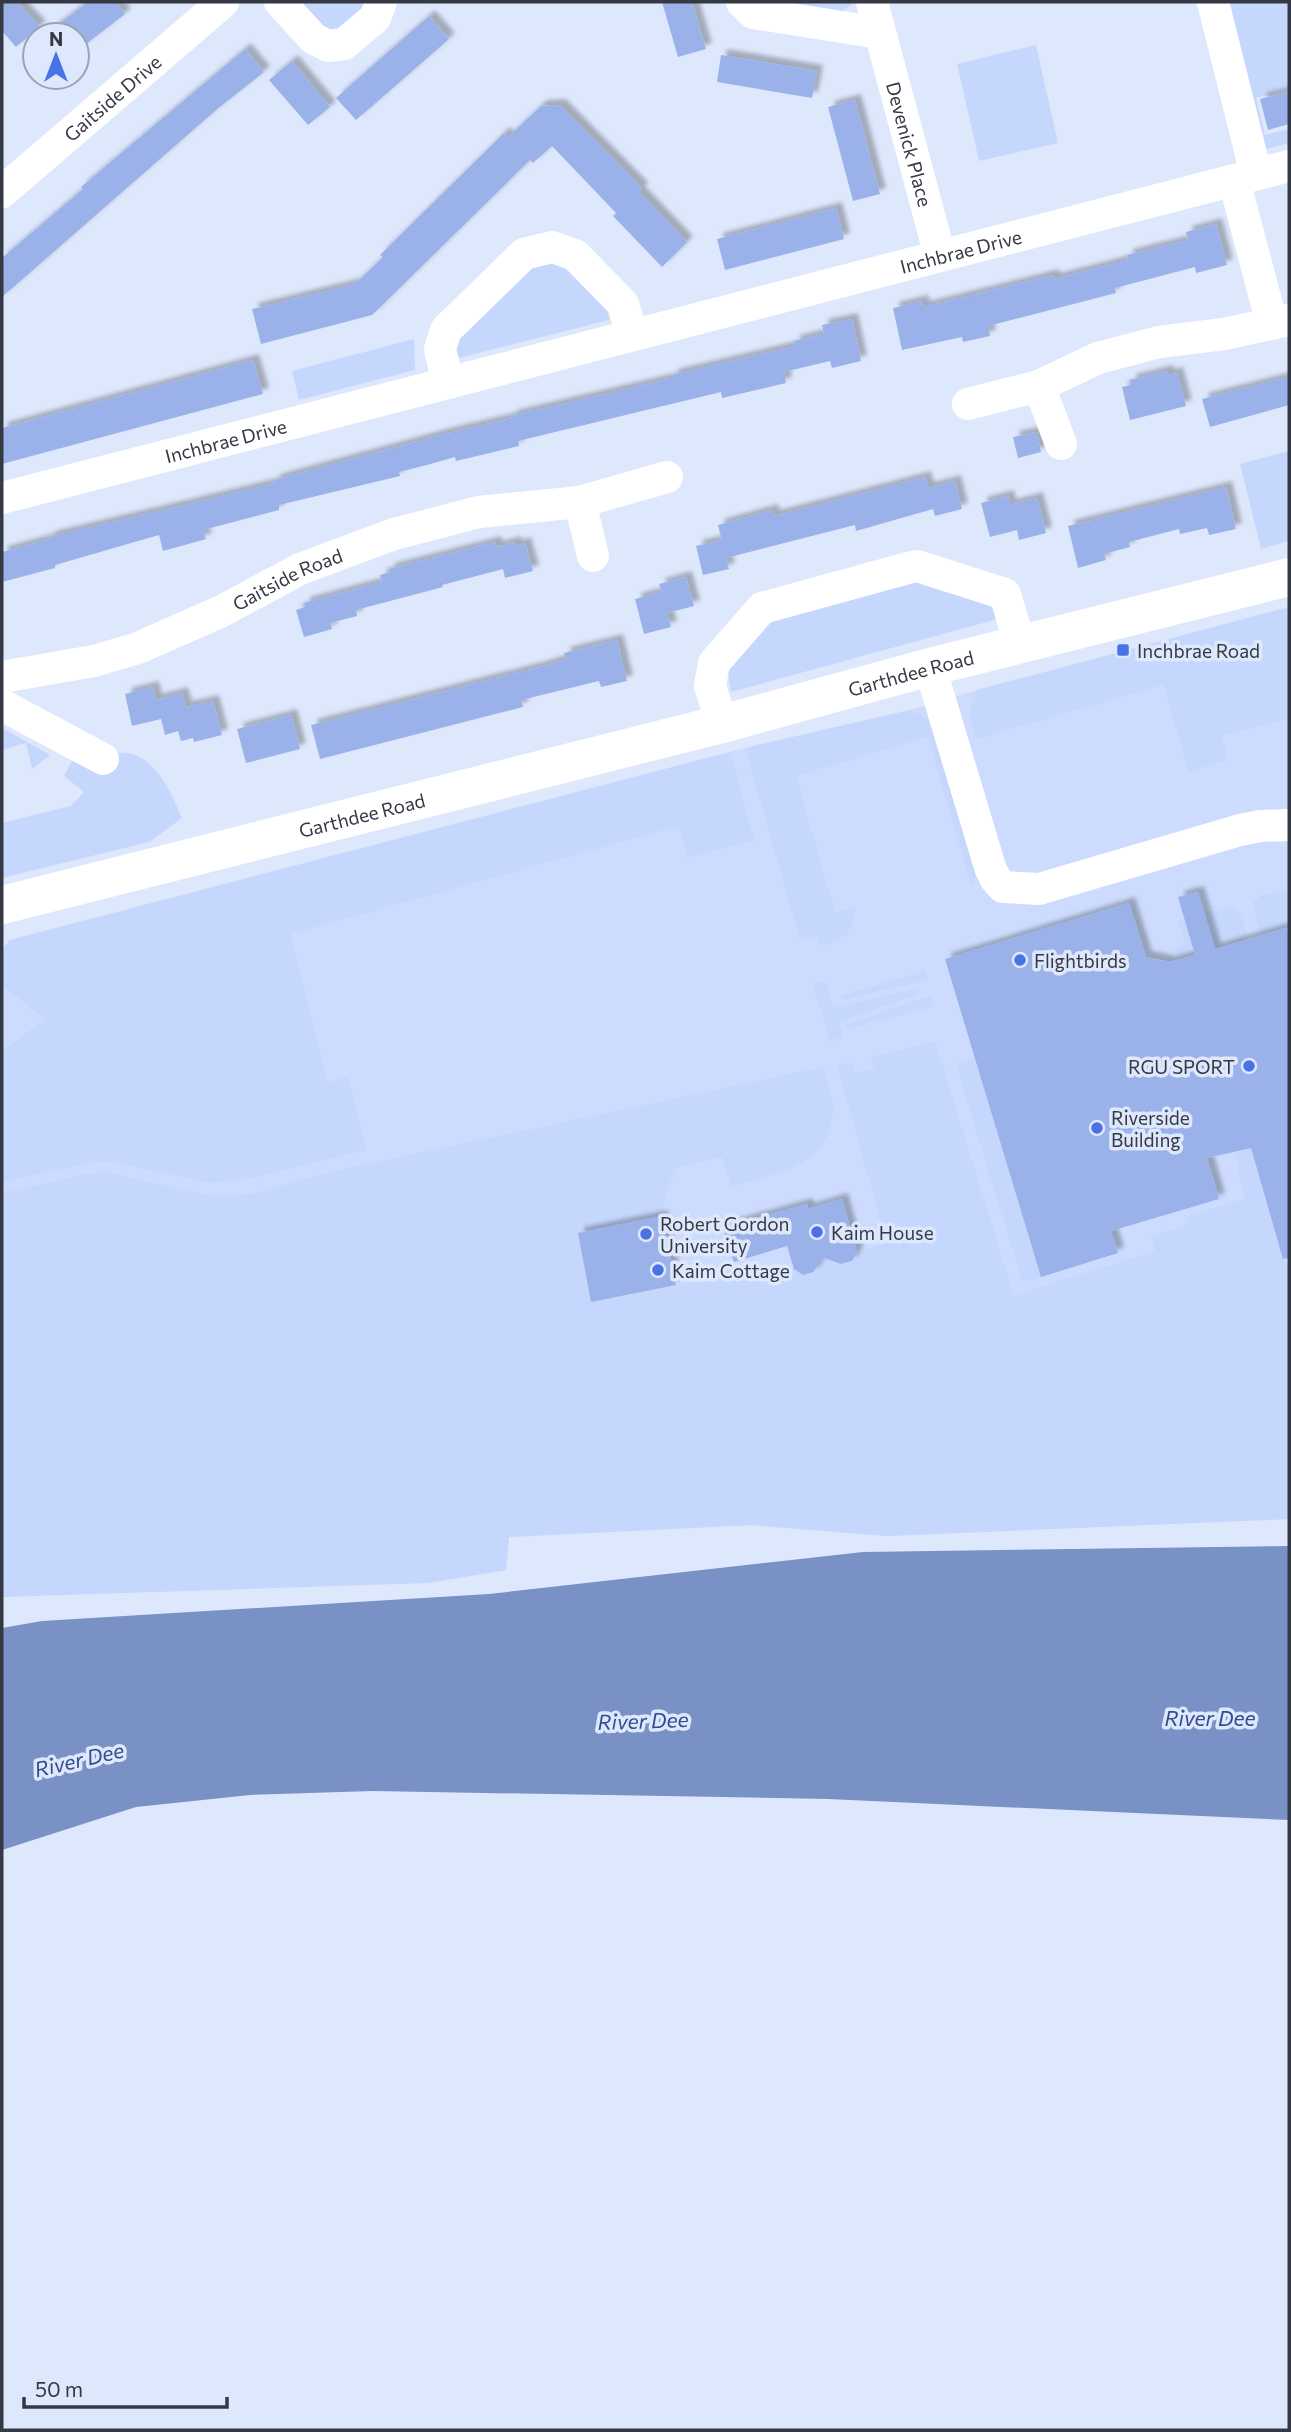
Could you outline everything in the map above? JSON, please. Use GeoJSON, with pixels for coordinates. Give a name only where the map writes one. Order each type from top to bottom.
{"type":"FeatureCollection","features":[{"type":"Feature","properties":{"kind":"street","name":"Gaitside Drive"},"geometry":{"type":"LineString","coordinates":[[2,192],[223,2]]}},
{"type":"Feature","properties":{"kind":"street"},"geometry":{"type":"LineString","coordinates":[[281,2],[313,38],[328,46],[344,44],[365,27],[375,18],[381,2]]}},
{"type":"Feature","properties":{"kind":"street"},"geometry":{"type":"LineString","coordinates":[[742,2],[753,13],[880,33]]}},
{"type":"Feature","properties":{"kind":"street","name":"Devenick Place"},"geometry":{"type":"LineString","coordinates":[[872,2],[940,256]]}},
{"type":"Feature","properties":{"kind":"street"},"geometry":{"type":"LineString","coordinates":[[968,404],[1040,386],[1098,358],[1159,342],[1224,334],[1280,322],[1245,177],[1213,2]]}},
{"type":"Feature","properties":{"kind":"street","name":"Inchbrae Drive"},"geometry":{"type":"LineString","coordinates":[[2,498],[1289,166]]}},
{"type":"Feature","properties":{"kind":"street"},"geometry":{"type":"LineString","coordinates":[[448,383],[440,348],[446,330],[524,254],[552,247],[575,255],[623,304],[632,335]]}},
{"type":"Feature","properties":{"kind":"street"},"geometry":{"type":"LineString","coordinates":[[1040,386],[1061,444]]}},
{"type":"Feature","properties":{"kind":"street","name":"Gaitside Road"},"geometry":{"type":"LineString","coordinates":[[2,677],[94,661],[138,648],[222,611],[300,569],[394,534],[479,512],[580,502],[667,477]]}},
{"type":"Feature","properties":{"kind":"street"},"geometry":{"type":"LineString","coordinates":[[580,502],[593,556]]}},
{"type":"Feature","properties":{"kind":"street"},"geometry":{"type":"LineString","coordinates":[[722,724],[710,686],[714,663],[762,608],[908,568],[917,566],[1005,594],[1020,645]]}},
{"type":"Feature","properties":{"kind":"street","name":"Garthdee Road"},"geometry":{"type":"LineString","coordinates":[[2,905],[722,724],[930,667],[1289,576]]}},
{"type":"Feature","properties":{"kind":"street"},"geometry":{"type":"LineString","coordinates":[[930,667],[990,867],[1003,887],[1019,890],[1039,889],[1240,830],[1289,825]]}},
{"type":"Feature","properties":{"kind":"street"},"geometry":{"type":"LineString","coordinates":[[2,705],[103,759]]}},
{"type":"Feature","properties":{"kind":"shaded area"},"geometry":{"type":"Polygon","coordinates":[[[294,2],[365,2],[364,12],[334,34],[318,31],[294,2]]]}},
{"type":"Feature","properties":{"kind":"shaded area"},"geometry":{"type":"Polygon","coordinates":[[[763,2],[852,2],[852,4],[837,14],[763,2]]]}},
{"type":"Feature","properties":{"kind":"shaded area"},"geometry":{"type":"Polygon","coordinates":[[[1218,2],[1289,2],[1289,89],[1256,98],[1265,135],[1289,129],[1289,143],[1257,152],[1218,2]]]}},
{"type":"Feature","properties":{"kind":"shaded area"},"geometry":{"type":"Polygon","coordinates":[[[1036,45],[1058,143],[979,161],[957,64],[1036,45]]]}},
{"type":"Feature","properties":{"kind":"shaded area"},"geometry":{"type":"Polygon","coordinates":[[[568,261],[606,300],[609,320],[459,358],[452,346],[522,272],[546,262],[568,261]]]}},
{"type":"Feature","properties":{"kind":"shaded area"},"geometry":{"type":"Polygon","coordinates":[[[414,339],[415,370],[299,400],[292,371],[414,339]]]}},
{"type":"Feature","properties":{"kind":"shaded area"},"geometry":{"type":"Polygon","coordinates":[[[1289,451],[1289,541],[1261,549],[1240,464],[1289,451]]]}},
{"type":"Feature","properties":{"kind":"shaded area"},"geometry":{"type":"Polygon","coordinates":[[[922,578],[992,601],[998,619],[731,692],[727,667],[769,614],[922,578]]]}},
{"type":"Feature","properties":{"kind":"shaded area","name":"Robert Gordon University"},"geometry":{"type":"Polygon","coordinates":[[[1289,607],[1289,1519],[887,1536],[751,1525],[509,1537],[506,1570],[2,1597],[2,950],[10,940],[745,748],[910,710],[1289,607]]]}},
{"type":"Feature","properties":{"kind":"shaded area"},"geometry":{"type":"Polygon","coordinates":[[[1289,607],[1289,718],[1222,736],[1228,760],[1189,771],[1163,685],[976,739],[970,714],[977,690],[1289,607]]]}},
{"type":"Feature","properties":{"kind":"shaded area"},"geometry":{"type":"Polygon","coordinates":[[[910,710],[928,719],[976,872],[972,888],[928,737],[796,776],[835,913],[856,907],[850,929],[842,938],[821,946],[817,936],[800,940],[745,748],[910,710]]]}},
{"type":"Feature","properties":{"kind":"shaded area"},"geometry":{"type":"Polygon","coordinates":[[[2,728],[50,755],[32,769],[26,743],[2,750],[2,728]]]}},
{"type":"Feature","properties":{"kind":"shaded area"},"geometry":{"type":"Polygon","coordinates":[[[110,752],[132,754],[150,764],[163,781],[182,818],[149,842],[2,878],[2,823],[71,806],[84,792],[64,776],[74,757],[110,752]]]}},
{"type":"Feature","properties":{"kind":"shaded area"},"geometry":{"type":"Polygon","coordinates":[[[730,752],[754,840],[688,858],[678,826],[291,934],[328,1082],[348,1077],[367,1150],[252,1178],[211,1183],[107,1161],[2,1182],[2,1051],[45,1019],[2,985],[2,950],[10,940],[730,752]]]}},
{"type":"Feature","properties":{"kind":"shaded area"},"geometry":{"type":"Polygon","coordinates":[[[1289,888],[1289,927],[1261,935],[1252,904],[1260,896],[1289,888]]]}},
{"type":"Feature","properties":{"kind":"shaded area"},"geometry":{"type":"Polygon","coordinates":[[[1230,906],[1239,910],[1248,939],[1178,960],[1175,948],[1185,944],[1178,921],[1230,906]]]}},
{"type":"Feature","properties":{"kind":"shaded area"},"geometry":{"type":"Polygon","coordinates":[[[925,970],[928,980],[842,1000],[841,996],[925,970]]]}},
{"type":"Feature","properties":{"kind":"shaded area"},"geometry":{"type":"Polygon","coordinates":[[[825,980],[834,1007],[917,989],[919,994],[839,1022],[843,1037],[830,1041],[813,984],[825,980]]]}},
{"type":"Feature","properties":{"kind":"shaded area"},"geometry":{"type":"Polygon","coordinates":[[[932,995],[936,1006],[846,1029],[845,1025],[932,995]]]}},
{"type":"Feature","properties":{"kind":"shaded area"},"geometry":{"type":"Polygon","coordinates":[[[935,1041],[1014,1295],[1155,1251],[1151,1236],[1185,1226],[1190,1215],[1244,1199],[1235,1151],[1251,1148],[1289,1269],[1289,1519],[887,1536],[751,1525],[509,1537],[506,1570],[428,1583],[2,1597],[2,1193],[86,1174],[108,1172],[215,1197],[255,1193],[338,1170],[823,1067],[833,1109],[830,1128],[823,1144],[812,1156],[782,1172],[731,1186],[722,1157],[677,1168],[667,1188],[662,1216],[578,1233],[591,1301],[676,1285],[794,1269],[804,1274],[813,1270],[817,1263],[832,1258],[847,1263],[853,1260],[857,1252],[887,1243],[837,1066],[852,1062],[855,1074],[874,1069],[871,1058],[935,1041]]]}},
{"type":"Feature","properties":{"kind":"shaded area"},"geometry":{"type":"Polygon","coordinates":[[[975,1058],[1041,1277],[1022,1282],[956,1064],[975,1058]]]}},
{"type":"Feature","properties":{"kind":"water","name":"River Dee"},"geometry":{"type":"Polygon","coordinates":[[[1289,1546],[1289,1820],[828,1799],[373,1791],[250,1795],[136,1807],[2,1850],[2,1628],[42,1621],[489,1594],[863,1552],[1289,1546]]]}},
{"type":"Feature","properties":{"kind":"building"},"geometry":{"type":"Polygon","coordinates":[[[2,2],[17,2],[34,21],[21,21],[21,43],[16,47],[2,31],[2,2]]]}},
{"type":"Feature","properties":{"kind":"building"},"geometry":{"type":"Polygon","coordinates":[[[88,2],[115,2],[125,14],[91,40],[91,21],[63,21],[88,2]]]}},
{"type":"Feature","properties":{"kind":"building"},"geometry":{"type":"Polygon","coordinates":[[[662,2],[692,2],[706,49],[678,57],[662,2]]]}},
{"type":"Feature","properties":{"kind":"building"},"geometry":{"type":"Polygon","coordinates":[[[429,16],[449,39],[356,120],[336,98],[429,16]]]}},
{"type":"Feature","properties":{"kind":"building"},"geometry":{"type":"Polygon","coordinates":[[[245,49],[264,72],[216,110],[2,297],[2,258],[83,189],[81,187],[245,49]]]}},
{"type":"Feature","properties":{"kind":"building"},"geometry":{"type":"Polygon","coordinates":[[[721,55],[817,71],[812,98],[717,82],[721,55]]]}},
{"type":"Feature","properties":{"kind":"building"},"geometry":{"type":"Polygon","coordinates":[[[292,61],[330,107],[308,125],[269,80],[292,61]]]}},
{"type":"Feature","properties":{"kind":"building"},"geometry":{"type":"Polygon","coordinates":[[[1289,92],[1289,124],[1268,130],[1260,99],[1289,92]]]}},
{"type":"Feature","properties":{"kind":"building"},"geometry":{"type":"Polygon","coordinates":[[[855,100],[880,194],[853,201],[828,107],[855,100]]]}},
{"type":"Feature","properties":{"kind":"building"},"geometry":{"type":"Polygon","coordinates":[[[560,105],[642,188],[639,192],[687,242],[662,267],[613,216],[616,213],[552,146],[533,163],[530,160],[372,315],[261,344],[252,309],[355,284],[383,257],[380,255],[504,133],[508,137],[541,106],[560,105]]]}},
{"type":"Feature","properties":{"kind":"building"},"geometry":{"type":"Polygon","coordinates":[[[836,208],[844,239],[725,270],[717,239],[836,208]]]}},
{"type":"Feature","properties":{"kind":"building"},"geometry":{"type":"Polygon","coordinates":[[[1216,224],[1227,265],[1196,273],[1195,267],[1115,288],[1116,293],[988,326],[990,336],[963,342],[962,337],[902,350],[893,308],[922,301],[924,307],[1053,275],[1054,279],[1128,260],[1127,255],[1188,240],[1186,232],[1216,224]]]}},
{"type":"Feature","properties":{"kind":"building"},"geometry":{"type":"Polygon","coordinates":[[[852,319],[861,361],[832,368],[830,361],[784,372],[786,383],[722,398],[721,392],[518,441],[519,446],[456,461],[455,457],[399,472],[400,476],[279,505],[279,510],[203,530],[206,539],[163,551],[159,535],[2,582],[2,552],[50,539],[49,537],[275,483],[274,480],[512,418],[511,416],[795,346],[794,341],[824,334],[822,325],[852,319]]]}},
{"type":"Feature","properties":{"kind":"building"},"geometry":{"type":"Polygon","coordinates":[[[253,360],[263,394],[2,464],[2,428],[253,360]]]}},
{"type":"Feature","properties":{"kind":"building"},"geometry":{"type":"Polygon","coordinates":[[[1167,371],[1168,375],[1177,373],[1186,406],[1130,420],[1122,387],[1131,385],[1130,380],[1167,371]]]}},
{"type":"Feature","properties":{"kind":"building"},"geometry":{"type":"Polygon","coordinates":[[[1289,377],[1289,405],[1210,427],[1202,399],[1289,377]]]}},
{"type":"Feature","properties":{"kind":"building"},"geometry":{"type":"Polygon","coordinates":[[[1037,432],[1041,452],[1018,458],[1013,437],[1037,432]]]}},
{"type":"Feature","properties":{"kind":"building"},"geometry":{"type":"Polygon","coordinates":[[[925,477],[928,488],[955,481],[962,509],[935,516],[933,509],[856,531],[855,525],[726,558],[718,525],[772,510],[774,516],[925,477]]]}},
{"type":"Feature","properties":{"kind":"building"},"geometry":{"type":"Polygon","coordinates":[[[1226,487],[1236,529],[1209,535],[1207,528],[1180,534],[1179,529],[1129,542],[1130,547],[1104,554],[1106,560],[1078,568],[1068,526],[1226,487]]]}},
{"type":"Feature","properties":{"kind":"building"},"geometry":{"type":"Polygon","coordinates":[[[1008,496],[1010,505],[1037,498],[1046,533],[1019,540],[1017,530],[990,537],[981,503],[1008,496]]]}},
{"type":"Feature","properties":{"kind":"building"},"geometry":{"type":"Polygon","coordinates":[[[722,540],[729,569],[703,575],[696,546],[722,540]]]}},
{"type":"Feature","properties":{"kind":"building"},"geometry":{"type":"Polygon","coordinates":[[[495,542],[497,547],[515,542],[516,546],[525,543],[533,571],[505,578],[503,569],[442,585],[443,587],[356,610],[357,616],[330,623],[332,629],[304,637],[296,610],[305,607],[304,603],[382,582],[380,575],[390,572],[389,569],[495,542]]]}},
{"type":"Feature","properties":{"kind":"building"},"geometry":{"type":"Polygon","coordinates":[[[686,577],[694,606],[667,613],[671,627],[644,634],[635,599],[662,592],[659,584],[686,577]]]}},
{"type":"Feature","properties":{"kind":"building"},"geometry":{"type":"Polygon","coordinates":[[[617,640],[627,681],[601,687],[599,681],[521,700],[523,707],[320,759],[311,725],[540,667],[566,659],[564,653],[617,640]]]}},
{"type":"Feature","properties":{"kind":"building"},"geometry":{"type":"Polygon","coordinates":[[[153,687],[156,700],[182,693],[186,707],[213,701],[222,735],[194,742],[193,738],[181,741],[178,731],[165,735],[161,719],[132,726],[125,694],[153,687]]]}},
{"type":"Feature","properties":{"kind":"building"},"geometry":{"type":"Polygon","coordinates":[[[291,715],[300,749],[246,763],[237,729],[291,715]]]}},
{"type":"Feature","properties":{"kind":"building","name":"Riverside Building"},"geometry":{"type":"Polygon","coordinates":[[[1198,892],[1215,949],[1289,927],[1289,1258],[1283,1259],[1251,1148],[1207,1158],[1219,1199],[1111,1231],[1118,1253],[1041,1277],[945,959],[1129,903],[1146,957],[1170,962],[1195,955],[1178,897],[1198,892]]]}},
{"type":"Feature","properties":{"kind":"building","name":"Kaim House"},"geometry":{"type":"Polygon","coordinates":[[[842,1199],[857,1252],[852,1261],[841,1264],[824,1258],[813,1272],[803,1275],[794,1269],[787,1246],[734,1262],[723,1227],[807,1204],[808,1209],[842,1199]]]}},
{"type":"Feature","properties":{"kind":"building","name":"Kaim Cottage"},"geometry":{"type":"Polygon","coordinates":[[[662,1216],[676,1285],[591,1302],[578,1233],[662,1216]]]}},
{"type":"Feature","properties":{"kind":"place","name":"Inchbrae Road"},"geometry":{"type":"Point","coordinates":[1123,650]}},
{"type":"Feature","properties":{"kind":"place","name":"Flightbirds"},"geometry":{"type":"Point","coordinates":[1020,960]}},
{"type":"Feature","properties":{"kind":"place","name":"RGU SPORT"},"geometry":{"type":"Point","coordinates":[1249,1066]}},
{"type":"Feature","properties":{"kind":"place","name":"Riverside Building"},"geometry":{"type":"Point","coordinates":[1097,1128]}},
{"type":"Feature","properties":{"kind":"place","name":"Kaim House"},"geometry":{"type":"Point","coordinates":[817,1232]}},
{"type":"Feature","properties":{"kind":"place","name":"Robert Gordon University"},"geometry":{"type":"Point","coordinates":[646,1234]}},
{"type":"Feature","properties":{"kind":"place","name":"Kaim Cottage"},"geometry":{"type":"Point","coordinates":[658,1270]}}]}
